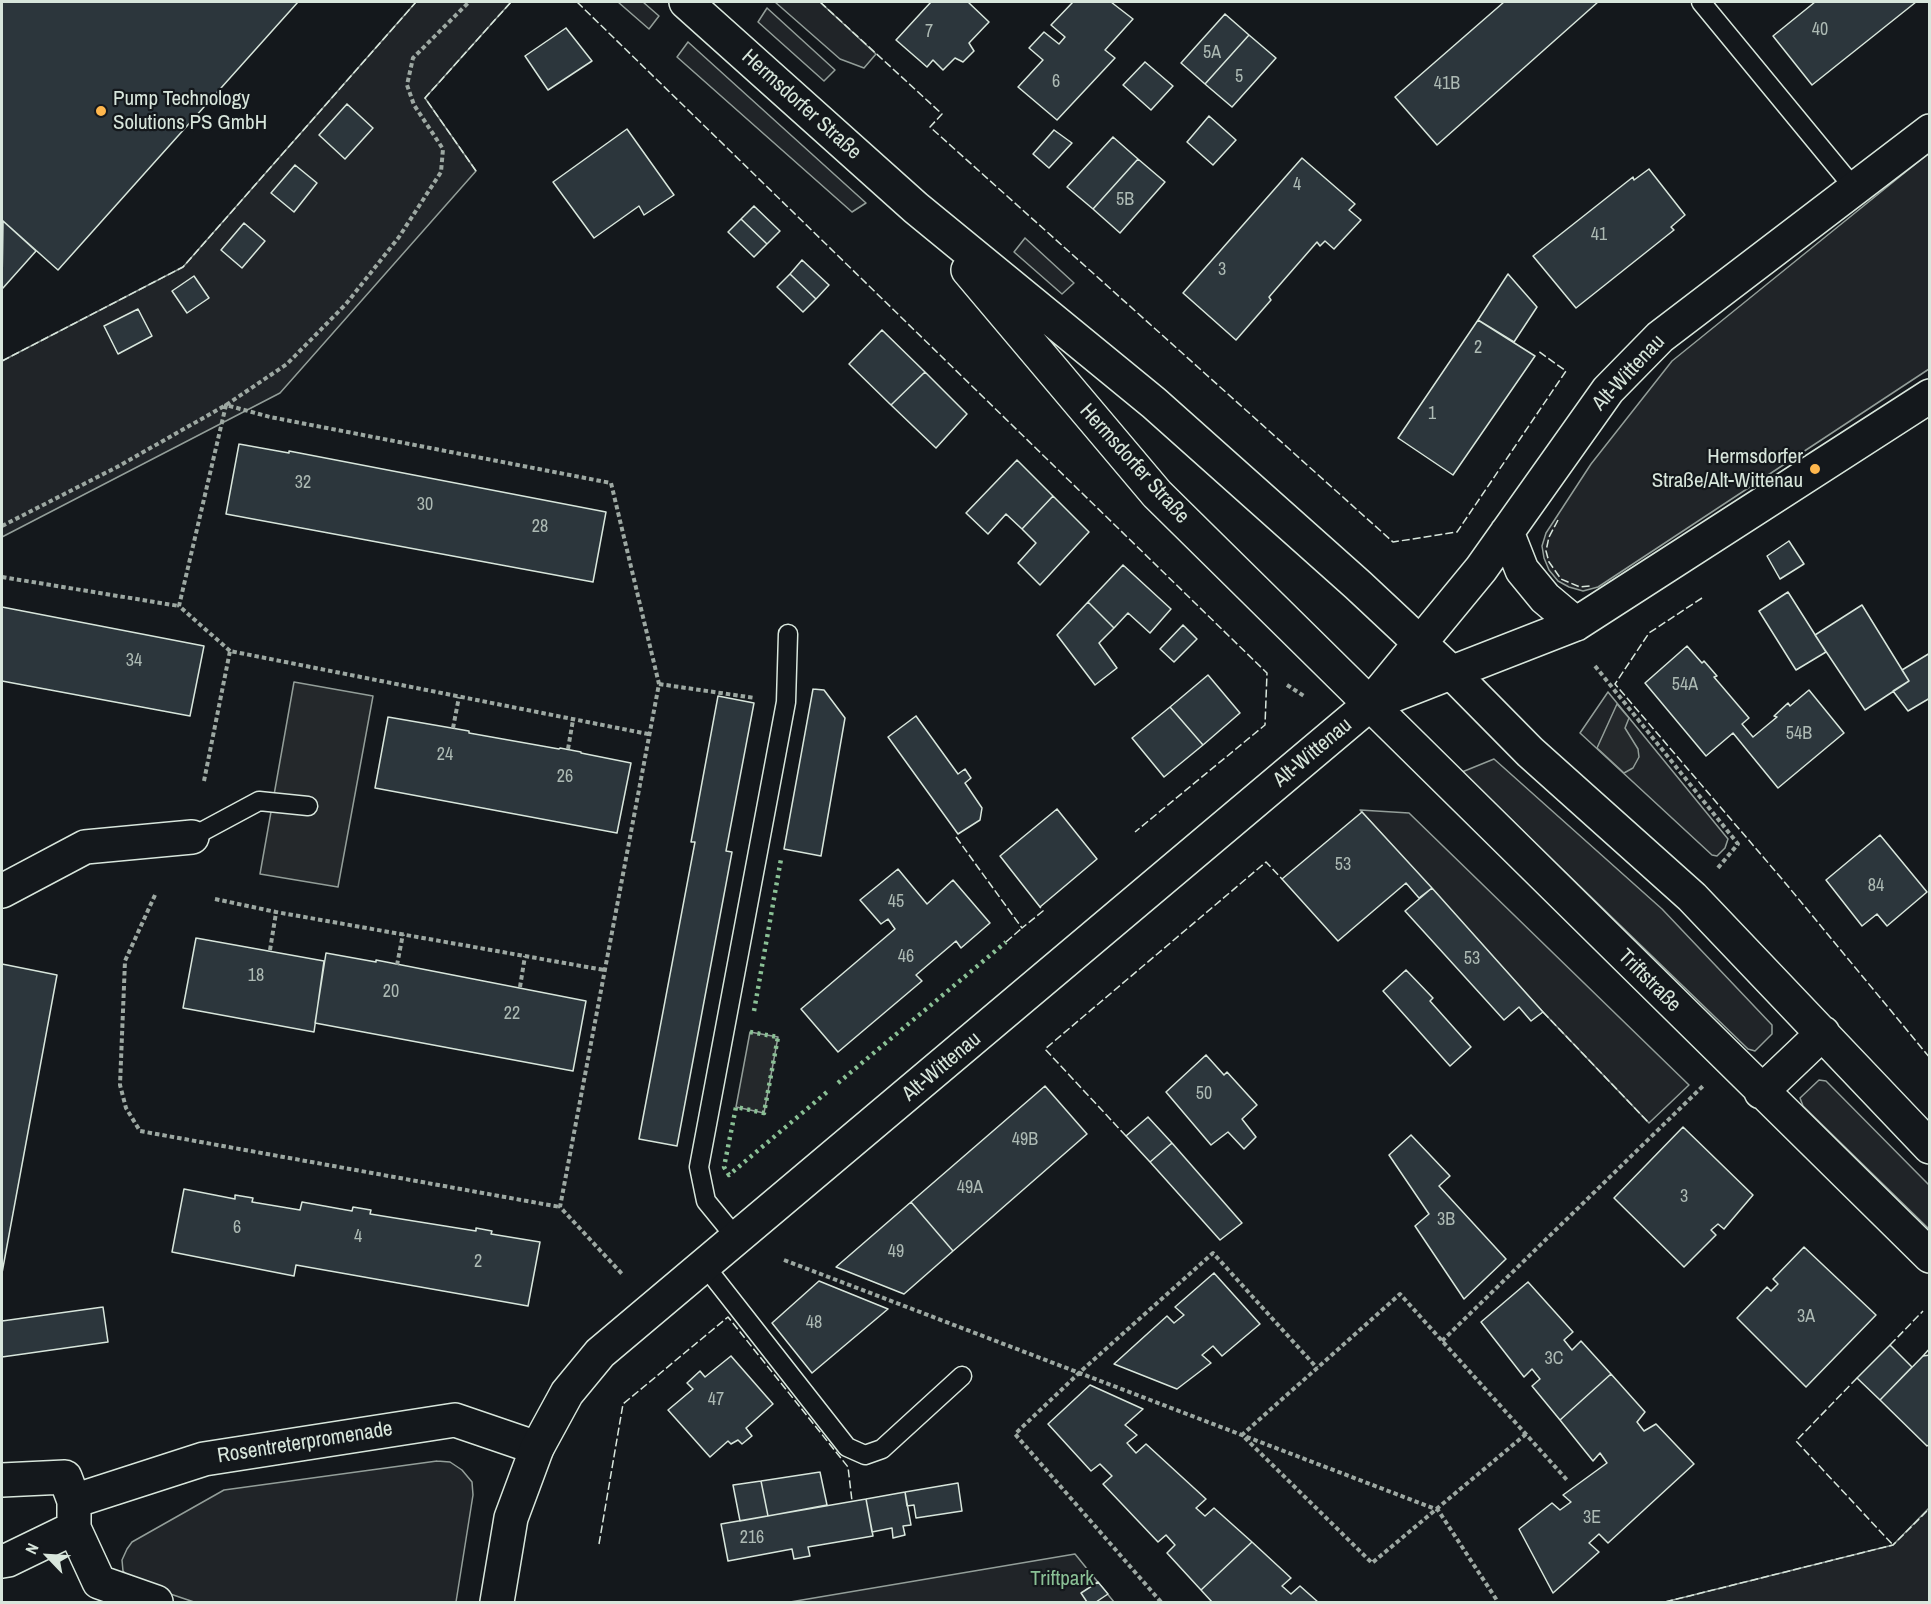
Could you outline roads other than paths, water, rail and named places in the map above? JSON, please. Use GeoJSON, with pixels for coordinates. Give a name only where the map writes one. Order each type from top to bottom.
{"type":"FeatureCollection","features":[{"type":"Feature","properties":{"kind":"main road","name":"Hermsdorfer Straße"},"geometry":{"type":"LineString","coordinates":[[686,2],[916,208],[1154,403],[1420,642]]}},
{"type":"Feature","properties":{"kind":"main road","name":"Alt-Wittenau"},"geometry":{"type":"LineString","coordinates":[[497,1602],[511,1518],[537,1448],[567,1393],[594,1360],[1369,705],[1481,570],[1608,390],[1660,337],[1929,131]]}},
{"type":"Feature","properties":{"kind":"main road","name":"Hermsdorfer Straße"},"geometry":{"type":"LineString","coordinates":[[916,208],[1157,494],[1369,705]]}},
{"type":"Feature","properties":{"kind":"main road","name":"Alt-Wittenau"},"geometry":{"type":"LineString","coordinates":[[1369,705],[1576,624],[1929,396]]}},
{"type":"Feature","properties":{"kind":"main road"},"geometry":{"type":"LineString","coordinates":[[1507,532],[1522,570],[1545,598],[1576,624]]}},
{"type":"Feature","properties":{"kind":"main road"},"geometry":{"type":"LineString","coordinates":[[1420,642],[1530,752],[1692,897],[1929,1147]]}},
{"type":"Feature","properties":{"kind":"main road","name":"Triftstraße"},"geometry":{"type":"LineString","coordinates":[[1369,705],[1929,1256]]}},
{"type":"Feature","properties":{"kind":"main road"},"geometry":{"type":"LineString","coordinates":[[2,891],[85,848],[192,837]]}},
{"type":"Feature","properties":{"kind":"main road"},"geometry":{"type":"LineString","coordinates":[[1761,1092],[1823,1033]]}},
{"type":"Feature","properties":{"kind":"main road","name":"Rosentreterpromenade"},"geometry":{"type":"LineString","coordinates":[[2,1561],[8,1560],[74,1514],[204,1459],[455,1420],[537,1448]]}},
{"type":"Feature","properties":{"kind":"main road"},"geometry":{"type":"LineString","coordinates":[[2,1480],[65,1477],[74,1514],[99,1582],[156,1602]]}},
{"type":"Feature","properties":{"kind":"lane"},"geometry":{"type":"LineString","coordinates":[[1706,3],[1855,189]]}},
{"type":"Feature","properties":{"kind":"lane"},"geometry":{"type":"LineString","coordinates":[[737,1239],[706,1201],[699,1167],[786,702],[788,634]]}},
{"type":"Feature","properties":{"kind":"lane"},"geometry":{"type":"LineString","coordinates":[[192,837],[259,801],[308,806]]}},
{"type":"Feature","properties":{"kind":"lane"},"geometry":{"type":"LineString","coordinates":[[705,1266],[847,1447],[865,1455],[882,1449],[962,1376]]}},
{"type":"Feature","properties":{"kind":"place","name":"Pump Technology Solutions PS GmbH"},"geometry":{"type":"Point","coordinates":[101,111]}},
{"type":"Feature","properties":{"kind":"place","name":"Hermsdorfer Straße/Alt-Wittenau"},"geometry":{"type":"Point","coordinates":[1815,469]}},
{"type":"Feature","properties":{"kind":"park label","name":"Triftpark"},"geometry":{"type":"Point","coordinates":[1062,1579]}}]}
